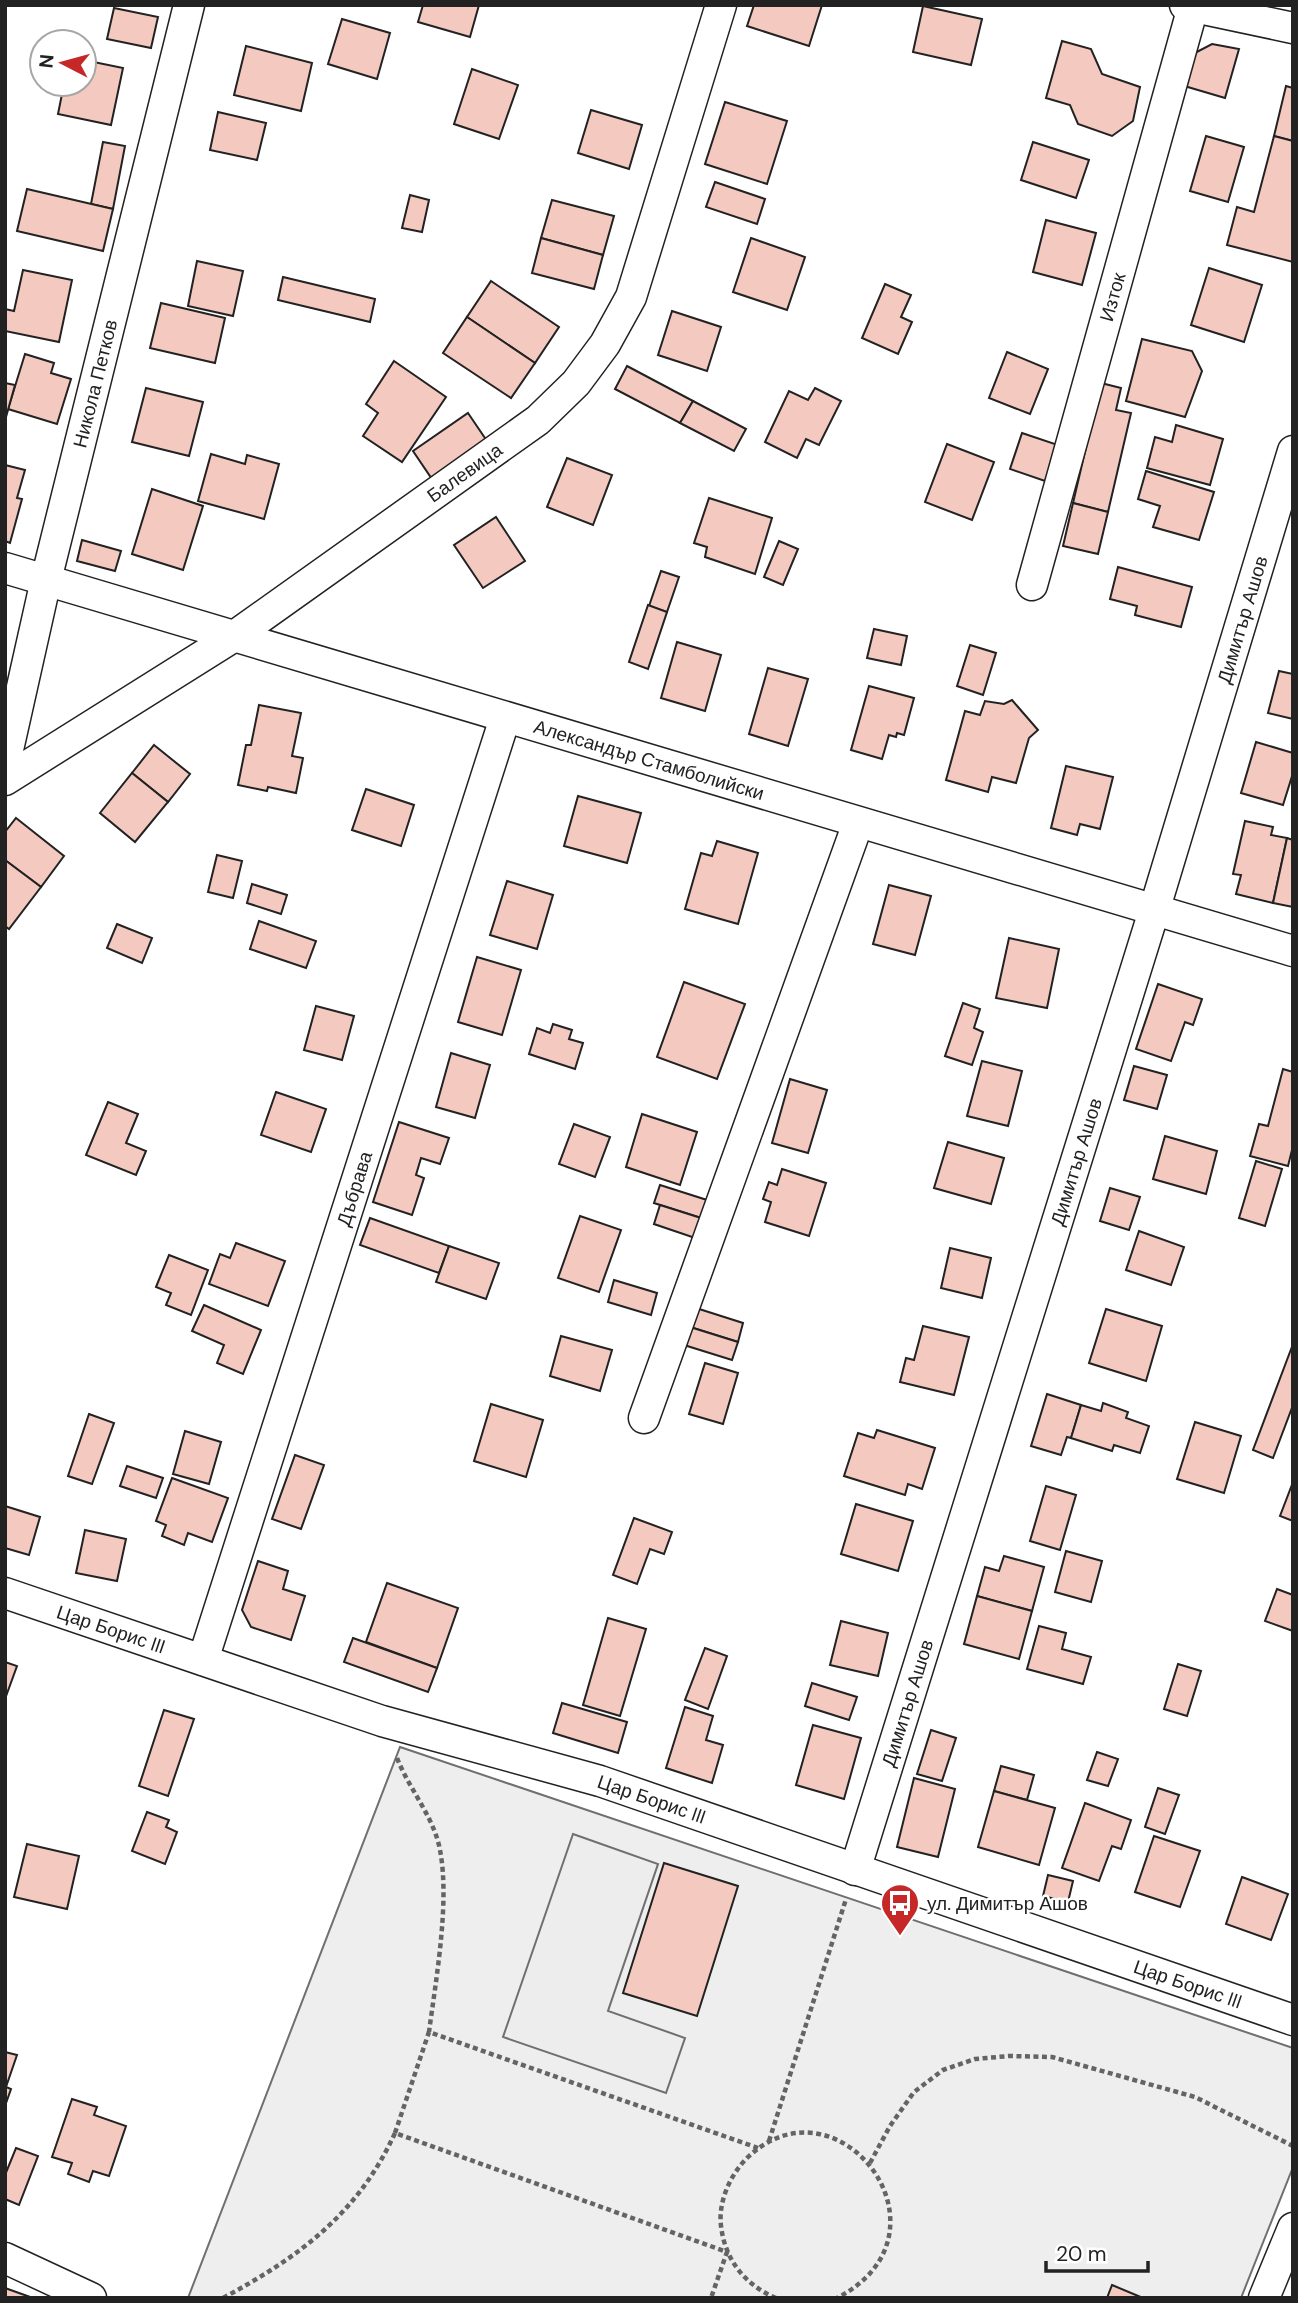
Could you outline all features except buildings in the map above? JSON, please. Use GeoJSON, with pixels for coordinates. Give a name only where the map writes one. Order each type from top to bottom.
{"type":"FeatureCollection","features":[{"type":"Feature","properties":{"kind":"street","name":"Никола Петков"},"geometry":{"type":"LineString","coordinates":[[5,763],[46,580],[189,5]]}},
{"type":"Feature","properties":{"kind":"street","name":"Балевица"},"geometry":{"type":"LineString","coordinates":[[5,780],[236,635],[508,443],[538,420],[576,383],[606,344],[631,297],[721,5]]}},
{"type":"Feature","properties":{"kind":"street"},"geometry":{"type":"LineString","coordinates":[[1189,6],[1293,28]]}},
{"type":"Feature","properties":{"kind":"street","name":"Изток"},"geometry":{"type":"LineString","coordinates":[[1032,585],[1189,6]]}},
{"type":"Feature","properties":{"kind":"street","name":"Димитър Ашов"},"geometry":{"type":"LineString","coordinates":[[855,1870],[1154,911],[1293,451]]}},
{"type":"Feature","properties":{"kind":"street","name":"Александър Стамболийски"},"geometry":{"type":"LineString","coordinates":[[5,568],[1293,951]]}},
{"type":"Feature","properties":{"kind":"street","name":"Дъбрава"},"geometry":{"type":"LineString","coordinates":[[203,1660],[505,718]]}},
{"type":"Feature","properties":{"kind":"street"},"geometry":{"type":"LineString","coordinates":[[644,1418],[858,823]]}},
{"type":"Feature","properties":{"kind":"street","name":"Цар Борис III"},"geometry":{"type":"LineString","coordinates":[[5,1593],[382,1721],[600,1781],[1293,2020]]}},
{"type":"Feature","properties":{"kind":"street"},"geometry":{"type":"LineString","coordinates":[[1264,2298],[1293,2228]]}},
{"type":"Feature","properties":{"kind":"street"},"geometry":{"type":"LineString","coordinates":[[5,2258],[91,2298]]}},
{"type":"Feature","properties":{"kind":"path"},"geometry":{"type":"LineString","coordinates":[[223,2298],[260,2278],[305,2248],[366,2186],[395,2133],[429,2032],[441,1930],[440,1849],[425,1811],[401,1770],[382,1721]]}},
{"type":"Feature","properties":{"kind":"path"},"geometry":{"type":"LineString","coordinates":[[769,2142],[855,1870]]}},
{"type":"Feature","properties":{"kind":"path"},"geometry":{"type":"LineString","coordinates":[[429,2032],[758,2148]]}},
{"type":"Feature","properties":{"kind":"path"},"geometry":{"type":"LineString","coordinates":[[870,2163],[890,2126],[914,2092],[943,2070],[975,2059],[1009,2056],[1052,2057],[1195,2097],[1293,2146]]}},
{"type":"Feature","properties":{"kind":"path"},"geometry":{"type":"LineString","coordinates":[[395,2133],[727,2252]]}},
{"type":"Feature","properties":{"kind":"path"},"geometry":{"type":"LineString","coordinates":[[776,2298],[761,2291],[741,2275],[727,2252],[720,2223],[724,2194],[737,2168],[758,2148],[796,2134],[823,2135],[849,2146],[870,2163],[884,2186],[890,2212],[888,2239],[877,2263],[860,2284],[838,2298]]}},
{"type":"Feature","properties":{"kind":"path"},"geometry":{"type":"LineString","coordinates":[[711,2298],[727,2252]]}},
{"type":"Feature","properties":{"kind":"shaded area"},"geometry":{"type":"Polygon","coordinates":[[[400,1747],[1293,2048],[1293,2167],[1241,2298],[188,2298],[400,1747]]]}},
{"type":"Feature","properties":{"kind":"shaded area"},"geometry":{"type":"Polygon","coordinates":[[[573,1834],[658,1864],[608,2011],[685,2038],[666,2093],[503,2037],[573,1834]]]}},
{"type":"Feature","properties":{"kind":"place","name":"ул. Димитър Ашов"},"geometry":{"type":"Point","coordinates":[900,1937]}}]}
